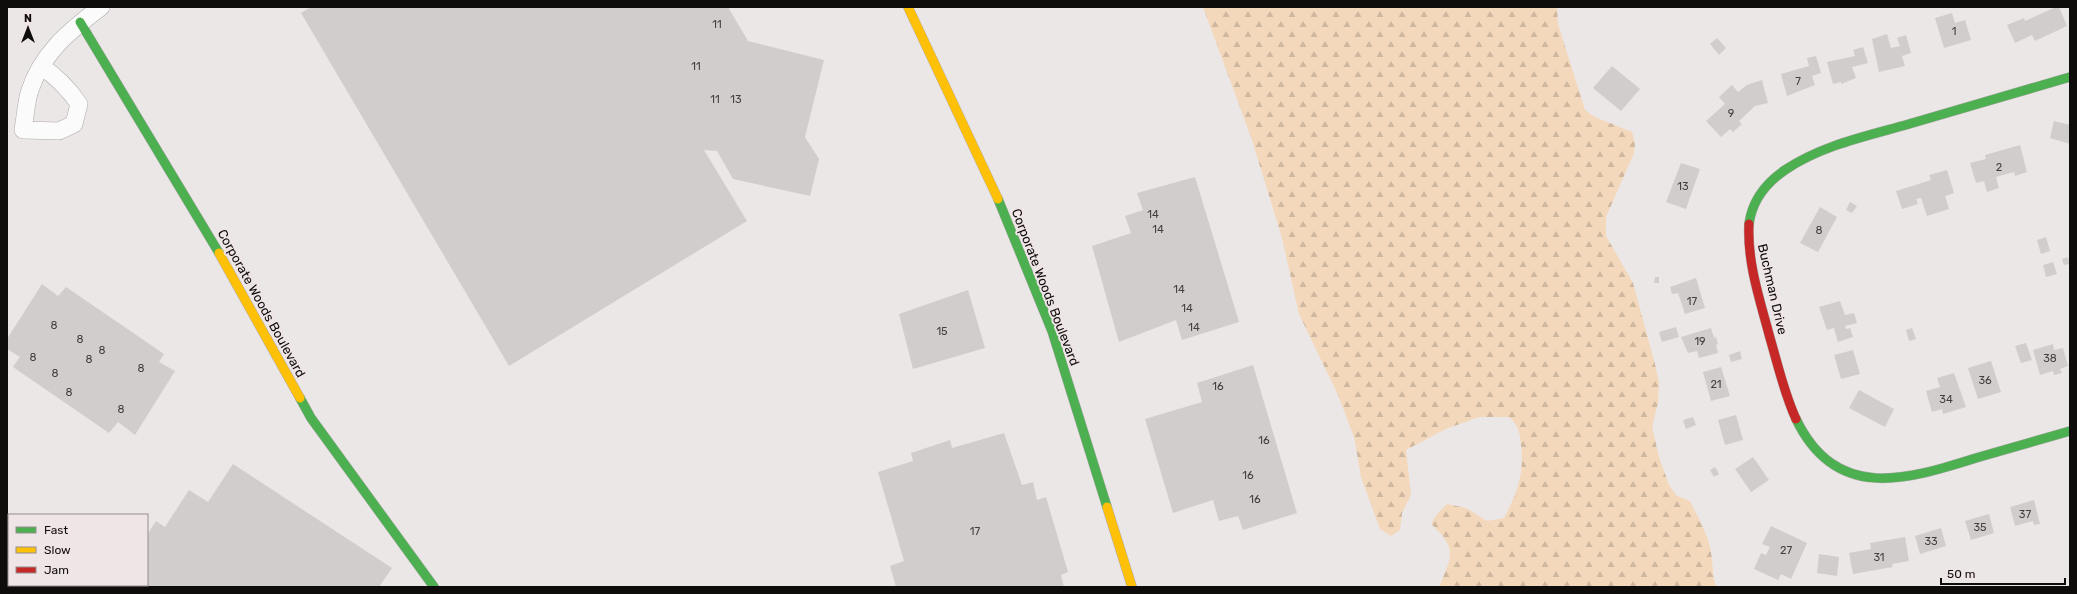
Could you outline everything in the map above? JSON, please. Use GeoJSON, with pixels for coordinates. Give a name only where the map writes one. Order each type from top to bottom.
{"type":"FeatureCollection","features":[{"type":"Feature","properties":{"kind":"street"},"geometry":{"type":"LineString","coordinates":[[41,66],[58,78],[69,89],[79,104],[74,124],[59,131],[23,130],[29,94],[41,66],[57,43],[80,22],[101,7]]}},
{"type":"Feature","properties":{"kind":"street","name":"Corporate Woods Boulevard"},"geometry":{"type":"LineString","coordinates":[[908,7],[1009,223],[1052,331],[1132,587]]}},
{"type":"Feature","properties":{"kind":"street","name":"Corporate Woods Boulevard"},"geometry":{"type":"LineString","coordinates":[[80,22],[238,285],[311,418],[434,587]]}},
{"type":"Feature","properties":{"kind":"street","name":"Buchman Drive"},"geometry":{"type":"LineString","coordinates":[[2070,77],[1893,129],[1809,156],[1782,172],[1763,190],[1752,211],[1749,234],[1752,265],[1763,310],[1791,406],[1807,436],[1817,450],[1833,463],[1862,476],[1882,479],[1904,478],[1928,473],[2070,430]]}},
{"type":"Feature","properties":{"kind":"green space"},"geometry":{"type":"Polygon","coordinates":[[[1203,7],[1557,7],[1558,24],[1585,110],[1595,117],[1632,132],[1635,143],[1634,153],[1606,217],[1606,236],[1633,283],[1655,364],[1659,383],[1658,403],[1652,427],[1659,457],[1669,485],[1677,496],[1690,501],[1704,529],[1710,547],[1716,587],[1439,587],[1447,568],[1450,554],[1446,540],[1431,524],[1437,514],[1447,504],[1466,508],[1487,521],[1504,518],[1513,499],[1521,474],[1522,456],[1518,430],[1515,423],[1509,417],[1479,417],[1446,429],[1406,450],[1411,495],[1402,513],[1400,530],[1391,536],[1380,529],[1361,477],[1354,437],[1338,395],[1299,314],[1282,238],[1252,140],[1203,7]]]}},
{"type":"Feature","properties":{"kind":"building"},"geometry":{"type":"Polygon","coordinates":[[[311,7],[728,7],[748,41],[824,60],[805,137],[819,159],[810,196],[733,179],[717,151],[704,150],[747,221],[509,366],[301,13],[311,7]]]}},
{"type":"Feature","properties":{"kind":"building"},"geometry":{"type":"Polygon","coordinates":[[[2059,7],[2067,26],[2035,41],[2032,35],[2015,43],[2007,25],[2024,18],[2025,21],[2059,7]]]}},
{"type":"Feature","properties":{"kind":"building"},"geometry":{"type":"Polygon","coordinates":[[[1952,13],[1955,23],[1965,20],[1971,40],[1944,48],[1935,18],[1952,13]]]}},
{"type":"Feature","properties":{"kind":"building"},"geometry":{"type":"Polygon","coordinates":[[[1887,34],[1891,48],[1900,46],[1897,38],[1906,35],[1911,53],[1902,56],[1905,66],[1879,72],[1872,39],[1887,34]]]}},
{"type":"Feature","properties":{"kind":"building"},"geometry":{"type":"Polygon","coordinates":[[[1717,38],[1726,48],[1719,55],[1710,44],[1717,38]]]}},
{"type":"Feature","properties":{"kind":"building"},"geometry":{"type":"Polygon","coordinates":[[[1863,47],[1868,63],[1852,67],[1856,78],[1841,84],[1841,82],[1833,84],[1827,62],[1855,56],[1853,50],[1863,47]]]}},
{"type":"Feature","properties":{"kind":"building"},"geometry":{"type":"Polygon","coordinates":[[[1816,56],[1821,73],[1812,76],[1815,85],[1787,96],[1781,74],[1809,66],[1807,58],[1816,56]]]}},
{"type":"Feature","properties":{"kind":"building"},"geometry":{"type":"Polygon","coordinates":[[[1612,66],[1640,89],[1621,111],[1593,88],[1612,66]]]}},
{"type":"Feature","properties":{"kind":"building"},"geometry":{"type":"Polygon","coordinates":[[[1762,80],[1768,103],[1755,106],[1739,121],[1742,124],[1733,132],[1730,129],[1721,137],[1706,121],[1725,104],[1719,97],[1732,85],[1738,92],[1747,85],[1762,80]]]}},
{"type":"Feature","properties":{"kind":"building"},"geometry":{"type":"Polygon","coordinates":[[[2054,121],[2070,125],[2070,144],[2050,138],[2054,121]]]}},
{"type":"Feature","properties":{"kind":"building"},"geometry":{"type":"Polygon","coordinates":[[[2020,145],[2027,172],[2015,176],[2014,172],[1996,177],[1999,188],[1987,192],[1984,181],[1976,183],[1970,163],[1986,159],[1985,155],[2020,145]]]}},
{"type":"Feature","properties":{"kind":"building"},"geometry":{"type":"Polygon","coordinates":[[[1681,163],[1700,169],[1686,209],[1666,202],[1681,163]]]}},
{"type":"Feature","properties":{"kind":"building"},"geometry":{"type":"Polygon","coordinates":[[[1947,170],[1954,193],[1945,196],[1949,209],[1927,216],[1921,198],[1916,199],[1918,204],[1902,209],[1896,191],[1931,180],[1929,175],[1947,170]]]}},
{"type":"Feature","properties":{"kind":"building"},"geometry":{"type":"Polygon","coordinates":[[[1195,177],[1239,322],[1182,340],[1176,320],[1119,342],[1092,246],[1131,233],[1125,216],[1143,210],[1137,193],[1195,177]]]}},
{"type":"Feature","properties":{"kind":"building"},"geometry":{"type":"Polygon","coordinates":[[[1850,202],[1857,206],[1852,213],[1846,210],[1850,202]]]}},
{"type":"Feature","properties":{"kind":"building"},"geometry":{"type":"Polygon","coordinates":[[[1820,207],[1837,217],[1818,252],[1800,243],[1820,207]]]}},
{"type":"Feature","properties":{"kind":"building"},"geometry":{"type":"Polygon","coordinates":[[[2046,237],[2050,251],[2041,254],[2037,240],[2046,237]]]}},
{"type":"Feature","properties":{"kind":"building"},"geometry":{"type":"Polygon","coordinates":[[[2068,257],[2069,264],[2064,265],[2062,259],[2068,257]]]}},
{"type":"Feature","properties":{"kind":"building"},"geometry":{"type":"Polygon","coordinates":[[[2053,262],[2057,274],[2046,277],[2043,265],[2053,262]]]}},
{"type":"Feature","properties":{"kind":"building"},"geometry":{"type":"Polygon","coordinates":[[[1655,277],[1659,277],[1659,283],[1654,283],[1655,277]]]}},
{"type":"Feature","properties":{"kind":"building"},"geometry":{"type":"Polygon","coordinates":[[[1696,278],[1705,308],[1685,314],[1678,293],[1672,294],[1670,287],[1696,278]]]}},
{"type":"Feature","properties":{"kind":"building"},"geometry":{"type":"Polygon","coordinates":[[[42,284],[58,296],[66,287],[164,354],[159,362],[175,371],[135,435],[118,422],[109,433],[13,367],[20,357],[7,349],[7,339],[42,284]]]}},
{"type":"Feature","properties":{"kind":"building"},"geometry":{"type":"Polygon","coordinates":[[[968,290],[985,348],[913,369],[899,314],[968,290]]]}},
{"type":"Feature","properties":{"kind":"building"},"geometry":{"type":"Polygon","coordinates":[[[1840,301],[1845,315],[1854,313],[1857,323],[1845,326],[1846,329],[1850,328],[1853,337],[1838,342],[1834,328],[1827,330],[1819,307],[1840,301]]]}},
{"type":"Feature","properties":{"kind":"building"},"geometry":{"type":"Polygon","coordinates":[[[1676,327],[1679,337],[1662,342],[1659,332],[1676,327]]]}},
{"type":"Feature","properties":{"kind":"building"},"geometry":{"type":"Polygon","coordinates":[[[1711,328],[1714,338],[1716,337],[1718,344],[1716,345],[1718,353],[1699,358],[1697,351],[1688,353],[1681,337],[1711,328]]]}},
{"type":"Feature","properties":{"kind":"building"},"geometry":{"type":"Polygon","coordinates":[[[1912,328],[1916,339],[1909,341],[1906,330],[1912,328]]]}},
{"type":"Feature","properties":{"kind":"building"},"geometry":{"type":"Polygon","coordinates":[[[2026,343],[2032,360],[2021,363],[2015,346],[2026,343]]]}},
{"type":"Feature","properties":{"kind":"building"},"geometry":{"type":"Polygon","coordinates":[[[2053,344],[2054,350],[2063,348],[2068,366],[2060,369],[2062,373],[2054,375],[2053,371],[2040,375],[2033,350],[2053,344]]]}},
{"type":"Feature","properties":{"kind":"building"},"geometry":{"type":"Polygon","coordinates":[[[1853,350],[1860,374],[1841,379],[1834,355],[1853,350]]]}},
{"type":"Feature","properties":{"kind":"building"},"geometry":{"type":"Polygon","coordinates":[[[1740,351],[1742,359],[1731,362],[1729,355],[1740,351]]]}},
{"type":"Feature","properties":{"kind":"building"},"geometry":{"type":"Polygon","coordinates":[[[1991,361],[2001,392],[1978,399],[1968,368],[1991,361]]]}},
{"type":"Feature","properties":{"kind":"building"},"geometry":{"type":"Polygon","coordinates":[[[1253,365],[1297,513],[1243,530],[1238,516],[1219,521],[1213,500],[1173,513],[1145,419],[1202,402],[1197,383],[1253,365]]]}},
{"type":"Feature","properties":{"kind":"building"},"geometry":{"type":"Polygon","coordinates":[[[1721,367],[1730,396],[1711,401],[1703,372],[1721,367]]]}},
{"type":"Feature","properties":{"kind":"building"},"geometry":{"type":"Polygon","coordinates":[[[1954,373],[1966,407],[1943,414],[1942,409],[1932,412],[1926,391],[1940,387],[1937,378],[1954,373]]]}},
{"type":"Feature","properties":{"kind":"building"},"geometry":{"type":"Polygon","coordinates":[[[1859,390],[1894,409],[1885,427],[1849,408],[1859,390]]]}},
{"type":"Feature","properties":{"kind":"building"},"geometry":{"type":"Polygon","coordinates":[[[1736,415],[1743,440],[1725,445],[1718,420],[1736,415]]]}},
{"type":"Feature","properties":{"kind":"building"},"geometry":{"type":"Polygon","coordinates":[[[1693,417],[1696,425],[1686,429],[1683,420],[1693,417]]]}},
{"type":"Feature","properties":{"kind":"building"},"geometry":{"type":"Polygon","coordinates":[[[1004,433],[1022,485],[1033,482],[1037,500],[1046,497],[1068,572],[1061,575],[1064,587],[896,587],[890,566],[904,561],[878,472],[913,461],[911,453],[950,440],[952,448],[1004,433]]]}},
{"type":"Feature","properties":{"kind":"building"},"geometry":{"type":"Polygon","coordinates":[[[1753,457],[1769,480],[1751,492],[1735,469],[1753,457]]]}},
{"type":"Feature","properties":{"kind":"building"},"geometry":{"type":"Polygon","coordinates":[[[233,464],[392,568],[379,587],[113,587],[148,586],[148,533],[156,521],[165,527],[189,490],[208,502],[233,464]]]}},
{"type":"Feature","properties":{"kind":"building"},"geometry":{"type":"Polygon","coordinates":[[[1715,467],[1719,474],[1714,477],[1710,470],[1715,467]]]}},
{"type":"Feature","properties":{"kind":"building"},"geometry":{"type":"Polygon","coordinates":[[[2034,500],[2040,524],[2034,525],[2033,521],[2015,526],[2010,507],[2034,500]]]}},
{"type":"Feature","properties":{"kind":"building"},"geometry":{"type":"Polygon","coordinates":[[[1989,514],[1994,533],[1971,540],[1965,521],[1989,514]]]}},
{"type":"Feature","properties":{"kind":"building"},"geometry":{"type":"Polygon","coordinates":[[[1771,526],[1807,543],[1791,579],[1781,574],[1778,580],[1754,569],[1761,553],[1766,555],[1770,547],[1762,544],[1771,526]]]}},
{"type":"Feature","properties":{"kind":"building"},"geometry":{"type":"Polygon","coordinates":[[[1941,528],[1946,546],[1920,554],[1915,536],[1941,528]]]}},
{"type":"Feature","properties":{"kind":"building"},"geometry":{"type":"Polygon","coordinates":[[[1905,537],[1909,561],[1892,564],[1893,567],[1853,574],[1849,553],[1871,549],[1870,543],[1905,537]]]}},
{"type":"Feature","properties":{"kind":"building"},"geometry":{"type":"Polygon","coordinates":[[[1819,554],[1839,557],[1837,576],[1817,573],[1819,554]]]}},
{"type":"Feature","properties":{"kind":"traffic: fast"},"geometry":{"type":"LineString","coordinates":[[80,22],[219,253]]}},
{"type":"Feature","properties":{"kind":"traffic: fast"},"geometry":{"type":"LineString","coordinates":[[1749,224],[1753,208],[1766,187],[1785,170],[1814,154],[1861,137],[2070,77]]}},
{"type":"Feature","properties":{"kind":"traffic: fast"},"geometry":{"type":"LineString","coordinates":[[998,199],[1052,331],[1107,507]]}},
{"type":"Feature","properties":{"kind":"traffic: fast"},"geometry":{"type":"LineString","coordinates":[[300,398],[311,418],[434,587]]}},
{"type":"Feature","properties":{"kind":"traffic: fast"},"geometry":{"type":"LineString","coordinates":[[1796,419],[1812,445],[1831,463],[1852,474],[1875,478],[1899,477],[1924,473],[2070,431]]}},
{"type":"Feature","properties":{"kind":"traffic: slow"},"geometry":{"type":"LineString","coordinates":[[908,7],[998,199]]}},
{"type":"Feature","properties":{"kind":"traffic: slow"},"geometry":{"type":"LineString","coordinates":[[219,253],[300,398]]}},
{"type":"Feature","properties":{"kind":"traffic: slow"},"geometry":{"type":"LineString","coordinates":[[1107,507],[1132,587]]}},
{"type":"Feature","properties":{"kind":"traffic: jam"},"geometry":{"type":"LineString","coordinates":[[1749,224],[1750,253],[1755,281],[1782,379],[1796,419]]}}]}
